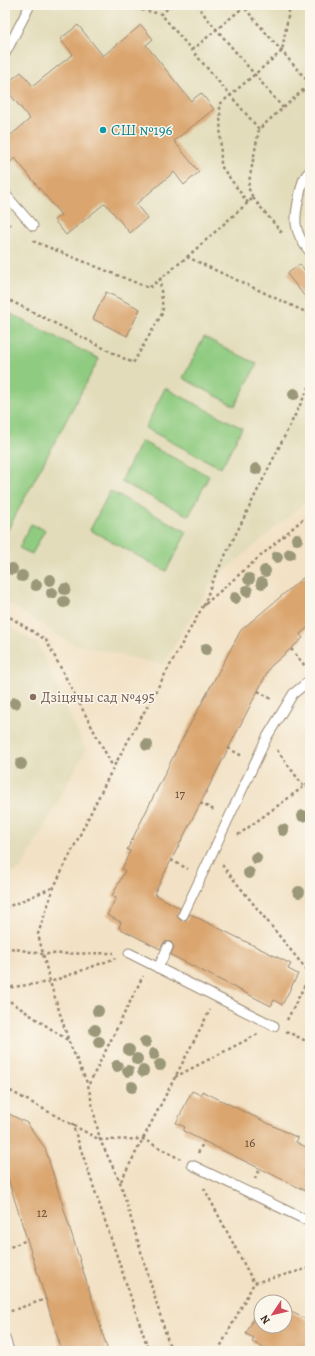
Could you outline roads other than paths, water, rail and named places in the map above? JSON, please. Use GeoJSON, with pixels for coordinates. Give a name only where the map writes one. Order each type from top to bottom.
{"type":"FeatureCollection","features":[{"type":"Feature","properties":{"kind":"lane"},"geometry":{"type":"LineString","coordinates":[[5,54],[30,5]]}},
{"type":"Feature","properties":{"kind":"lane"},"geometry":{"type":"LineString","coordinates":[[310,171],[305,176],[294,216],[298,233],[304,246],[310,252]]}},
{"type":"Feature","properties":{"kind":"lane"},"geometry":{"type":"LineString","coordinates":[[5,194],[33,226]]}},
{"type":"Feature","properties":{"kind":"lane"},"geometry":{"type":"LineString","coordinates":[[183,915],[267,737],[293,694],[310,680]]}},
{"type":"Feature","properties":{"kind":"lane"},"geometry":{"type":"LineString","coordinates":[[154,966],[168,946]]}},
{"type":"Feature","properties":{"kind":"lane"},"geometry":{"type":"LineString","coordinates":[[129,953],[278,1028]]}},
{"type":"Feature","properties":{"kind":"lane"},"geometry":{"type":"LineString","coordinates":[[192,1164],[310,1222]]}},
{"type":"Feature","properties":{"kind":"lane"},"geometry":{"type":"LineString","coordinates":[[5,1338],[9,1351]]}},
{"type":"Feature","properties":{"kind":"place","name":"СШ №196"},"geometry":{"type":"Point","coordinates":[103,130]}},
{"type":"Feature","properties":{"kind":"place","name":"Дзіцячы сад №495"},"geometry":{"type":"Point","coordinates":[33,697]}}]}
